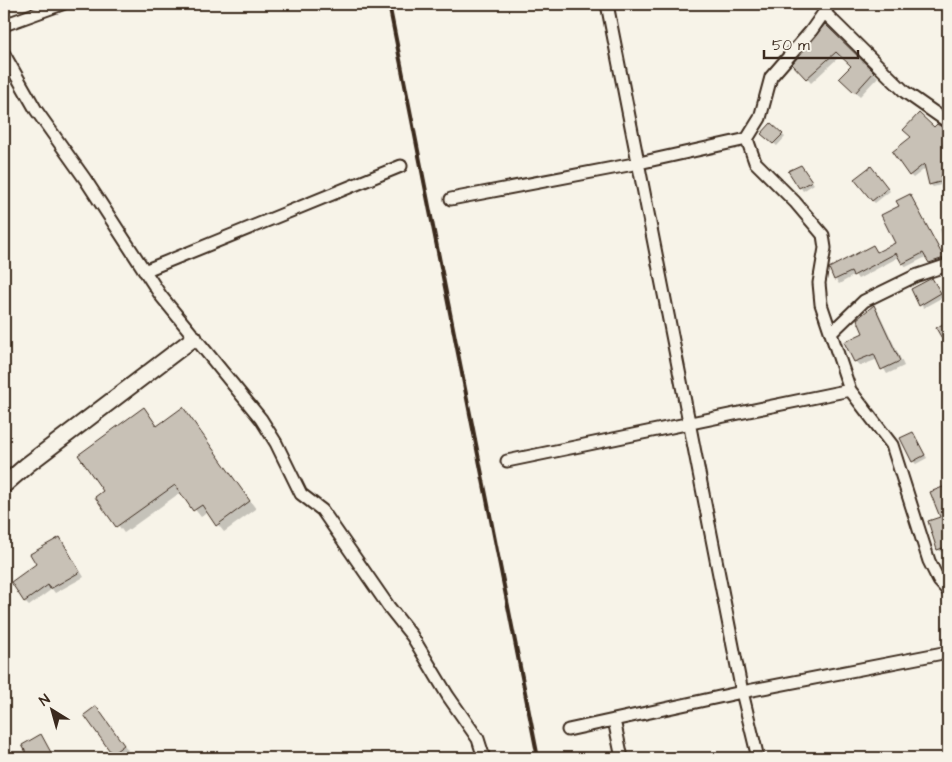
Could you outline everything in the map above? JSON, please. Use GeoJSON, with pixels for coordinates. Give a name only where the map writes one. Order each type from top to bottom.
{"type":"FeatureCollection","features":[{"type":"Feature","properties":{"kind":"street"},"geometry":{"type":"LineString","coordinates":[[4,24],[62,4]]}},
{"type":"Feature","properties":{"kind":"street"},"geometry":{"type":"LineString","coordinates":[[607,4],[742,692],[758,758]]}},
{"type":"Feature","properties":{"kind":"street"},"geometry":{"type":"LineString","coordinates":[[451,199],[639,163],[747,139],[760,118],[771,77],[827,8],[906,92],[948,122]]}},
{"type":"Feature","properties":{"kind":"street"},"geometry":{"type":"LineString","coordinates":[[4,54],[36,110],[85,179],[161,296],[261,420],[276,443],[301,494],[322,510],[412,636],[448,696],[478,739],[484,758]]}},
{"type":"Feature","properties":{"kind":"street"},"geometry":{"type":"LineString","coordinates":[[747,139],[755,162],[795,202],[823,234],[825,248],[819,283],[820,304],[850,390],[892,445],[929,561],[939,581],[948,588]]}},
{"type":"Feature","properties":{"kind":"street"},"geometry":{"type":"LineString","coordinates":[[144,271],[401,166]]}},
{"type":"Feature","properties":{"kind":"street"},"geometry":{"type":"LineString","coordinates":[[831,333],[864,302],[915,276],[948,265]]}},
{"type":"Feature","properties":{"kind":"street"},"geometry":{"type":"LineString","coordinates":[[4,485],[194,338]]}},
{"type":"Feature","properties":{"kind":"street"},"geometry":{"type":"LineString","coordinates":[[507,462],[689,422],[850,390]]}},
{"type":"Feature","properties":{"kind":"street"},"geometry":{"type":"LineString","coordinates":[[568,730],[742,692],[948,652]]}},
{"type":"Feature","properties":{"kind":"street"},"geometry":{"type":"LineString","coordinates":[[614,720],[622,758]]}},
{"type":"Feature","properties":{"kind":"building"},"geometry":{"type":"Polygon","coordinates":[[[825,24],[874,72],[855,93],[839,78],[851,66],[836,52],[806,79],[792,64],[825,24]]]}},
{"type":"Feature","properties":{"kind":"building"},"geometry":{"type":"Polygon","coordinates":[[[919,113],[934,127],[937,124],[948,131],[946,139],[948,172],[941,176],[943,181],[929,185],[924,164],[909,176],[892,152],[911,137],[903,130],[919,113]]]}},
{"type":"Feature","properties":{"kind":"building"},"geometry":{"type":"Polygon","coordinates":[[[771,123],[783,134],[773,144],[761,134],[771,123]]]}},
{"type":"Feature","properties":{"kind":"building"},"geometry":{"type":"Polygon","coordinates":[[[801,165],[812,181],[799,188],[788,171],[801,165]]]}},
{"type":"Feature","properties":{"kind":"building"},"geometry":{"type":"Polygon","coordinates":[[[871,166],[888,188],[872,201],[854,179],[871,166]]]}},
{"type":"Feature","properties":{"kind":"building"},"geometry":{"type":"Polygon","coordinates":[[[910,194],[944,258],[929,263],[923,253],[902,264],[896,253],[853,276],[851,272],[834,280],[829,268],[873,245],[877,252],[895,243],[881,215],[899,206],[896,201],[910,194]]]}},
{"type":"Feature","properties":{"kind":"building"},"geometry":{"type":"Polygon","coordinates":[[[932,278],[941,293],[919,306],[911,289],[932,278]]]}},
{"type":"Feature","properties":{"kind":"building"},"geometry":{"type":"Polygon","coordinates":[[[874,305],[900,361],[881,370],[874,354],[854,362],[844,342],[863,333],[857,319],[874,305]]]}},
{"type":"Feature","properties":{"kind":"building"},"geometry":{"type":"Polygon","coordinates":[[[948,321],[948,349],[936,328],[948,321]]]}},
{"type":"Feature","properties":{"kind":"building"},"geometry":{"type":"Polygon","coordinates":[[[144,407],[157,426],[183,407],[250,501],[216,526],[202,505],[193,511],[175,485],[116,527],[95,497],[103,491],[78,455],[144,407]]]}},
{"type":"Feature","properties":{"kind":"building"},"geometry":{"type":"Polygon","coordinates":[[[913,432],[925,455],[912,462],[900,438],[913,432]]]}},
{"type":"Feature","properties":{"kind":"building"},"geometry":{"type":"Polygon","coordinates":[[[948,485],[948,546],[937,550],[928,521],[940,517],[930,492],[948,485]]]}},
{"type":"Feature","properties":{"kind":"building"},"geometry":{"type":"Polygon","coordinates":[[[60,537],[80,572],[50,589],[48,585],[24,602],[11,582],[36,564],[30,554],[60,537]]]}},
{"type":"Feature","properties":{"kind":"building"},"geometry":{"type":"Polygon","coordinates":[[[96,706],[124,745],[112,754],[84,715],[96,706]]]}},
{"type":"Feature","properties":{"kind":"building"},"geometry":{"type":"Polygon","coordinates":[[[41,734],[54,758],[29,758],[22,745],[41,734]]]}},
{"type":"Feature","properties":{"kind":"railway"},"geometry":{"type":"LineString","coordinates":[[389,4],[538,758]]}}]}
